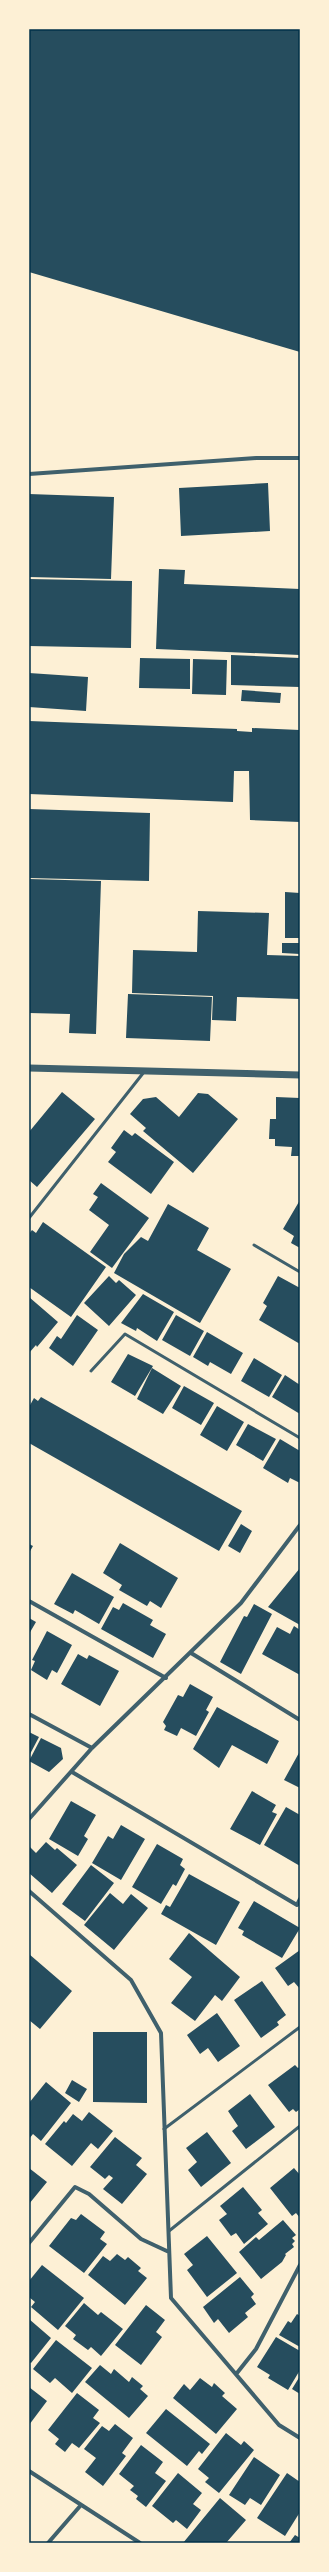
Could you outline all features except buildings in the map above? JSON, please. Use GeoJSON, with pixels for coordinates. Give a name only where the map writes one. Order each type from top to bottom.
{"type":"FeatureCollection","features":[{"type":"Feature","properties":{"kind":"street"},"geometry":{"type":"LineString","coordinates":[[29,474],[256,458],[300,458]]}},
{"type":"Feature","properties":{"kind":"street"},"geometry":{"type":"LineString","coordinates":[[29,1068],[300,1075]]}},
{"type":"Feature","properties":{"kind":"street"},"geometry":{"type":"LineString","coordinates":[[29,1819],[92,1748],[242,1603],[300,1525]]}},
{"type":"Feature","properties":{"kind":"street"},"geometry":{"type":"LineString","coordinates":[[296,1530],[300,1533]]}},
{"type":"Feature","properties":{"kind":"street"},"geometry":{"type":"LineString","coordinates":[[29,1601],[166,1678]]}},
{"type":"Feature","properties":{"kind":"street"},"geometry":{"type":"LineString","coordinates":[[192,1653],[300,1720]]}},
{"type":"Feature","properties":{"kind":"street"},"geometry":{"type":"LineString","coordinates":[[29,1714],[92,1748]]}},
{"type":"Feature","properties":{"kind":"street"},"geometry":{"type":"LineString","coordinates":[[72,1772],[297,1906],[300,1899]]}},
{"type":"Feature","properties":{"kind":"street"},"geometry":{"type":"LineString","coordinates":[[29,1891],[131,1980],[161,2033],[163,2130],[171,2298],[237,2373],[279,2425],[300,2438]]}},
{"type":"Feature","properties":{"kind":"street"},"geometry":{"type":"LineString","coordinates":[[29,2243],[75,2187],[89,2194],[141,2239],[169,2252]]}},
{"type":"Feature","properties":{"kind":"street"},"geometry":{"type":"LineString","coordinates":[[237,2373],[256,2349],[300,2265]]}},
{"type":"Feature","properties":{"kind":"street"},"geometry":{"type":"LineString","coordinates":[[29,2471],[140,2543]]}},
{"type":"Feature","properties":{"kind":"street"},"geometry":{"type":"LineString","coordinates":[[48,2543],[82,2505]]}},
{"type":"Feature","properties":{"kind":"lane"},"geometry":{"type":"LineString","coordinates":[[29,1218],[144,1072]]}},
{"type":"Feature","properties":{"kind":"lane"},"geometry":{"type":"LineString","coordinates":[[254,1245],[300,1272]]}},
{"type":"Feature","properties":{"kind":"lane"},"geometry":{"type":"LineString","coordinates":[[91,1371],[125,1334],[300,1438]]}},
{"type":"Feature","properties":{"kind":"lane"},"geometry":{"type":"LineString","coordinates":[[163,2130],[300,2027]]}},
{"type":"Feature","properties":{"kind":"lane"},"geometry":{"type":"LineString","coordinates":[[169,2232],[300,2126]]}}]}
